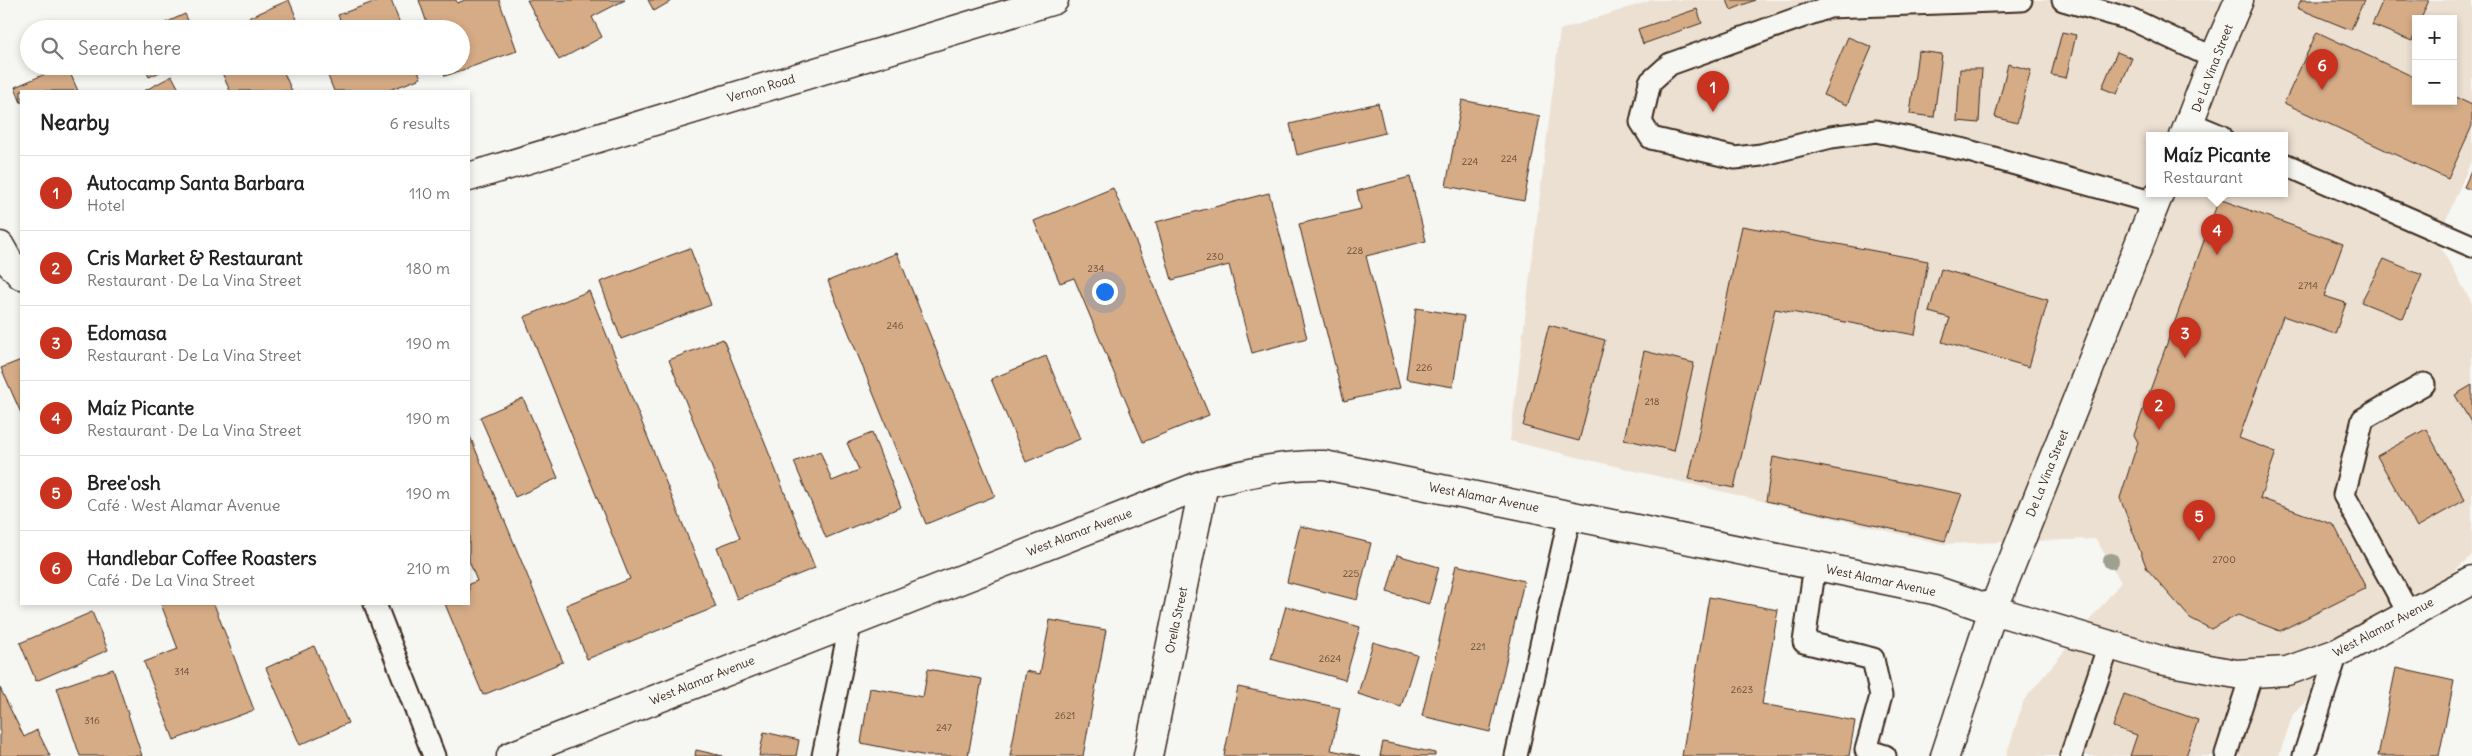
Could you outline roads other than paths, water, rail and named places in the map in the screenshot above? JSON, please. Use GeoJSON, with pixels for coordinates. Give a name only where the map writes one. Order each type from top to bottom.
{"type":"FeatureCollection","features":[{"type":"Feature","properties":{"kind":"street","name":"Vernon Road"},"geometry":{"type":"LineString","coordinates":[[470,177],[1054,0]]}},
{"type":"Feature","properties":{"kind":"street","name":"De La Vina Street"},"geometry":{"type":"LineString","coordinates":[[2187,130],[2214,58],[2239,0]]}},
{"type":"Feature","properties":{"kind":"street","name":"De La Vina Street"},"geometry":{"type":"LineString","coordinates":[[1945,756],[1992,610],[2157,199]]}},
{"type":"Feature","properties":{"kind":"street"},"geometry":{"type":"LineString","coordinates":[[0,246],[9,262],[20,274]]}},
{"type":"Feature","properties":{"kind":"street","name":"West Alamar Avenue"},"geometry":{"type":"LineString","coordinates":[[511,756],[851,620],[1204,484],[1269,467],[1296,464],[1324,465],[1934,590],[1992,610],[2160,660],[2236,674],[2287,671],[2337,653],[2472,580]]}},
{"type":"Feature","properties":{"kind":"street","name":"Orella Street"},"geometry":{"type":"LineString","coordinates":[[1148,756],[1204,484]]}},
{"type":"Feature","properties":{"kind":"lane"},"geometry":{"type":"LineString","coordinates":[[2021,0],[1829,6],[1670,64],[1650,82],[1641,122],[1651,138],[1735,158],[1762,155],[1831,138],[1876,131],[1965,150],[2146,196]]}},
{"type":"Feature","properties":{"kind":"lane"},"geometry":{"type":"LineString","coordinates":[[2063,0],[2133,20],[2214,58]]}},
{"type":"Feature","properties":{"kind":"lane"},"geometry":{"type":"LineString","coordinates":[[2288,166],[2472,246]]}},
{"type":"Feature","properties":{"kind":"lane"},"geometry":{"type":"LineString","coordinates":[[2408,614],[2344,495],[2363,419],[2424,384]]}},
{"type":"Feature","properties":{"kind":"lane"},"geometry":{"type":"LineString","coordinates":[[1516,756],[1570,515]]}},
{"type":"Feature","properties":{"kind":"lane"},"geometry":{"type":"LineString","coordinates":[[1815,565],[1804,642],[1873,659],[1881,696],[1866,750],[1885,756]]}},
{"type":"Feature","properties":{"kind":"lane"},"geometry":{"type":"LineString","coordinates":[[375,605],[434,756]]}},
{"type":"Feature","properties":{"kind":"lane"},"geometry":{"type":"LineString","coordinates":[[823,756],[851,620]]}},
{"type":"Feature","properties":{"kind":"lane"},"geometry":{"type":"LineString","coordinates":[[2071,756],[2109,645]]}},
{"type":"Feature","properties":{"kind":"lane"},"geometry":{"type":"LineString","coordinates":[[2304,756],[2337,653]]}},
{"type":"Feature","properties":{"kind":"lane"},"geometry":{"type":"LineString","coordinates":[[2226,754],[2252,674]]}},
{"type":"Feature","properties":{"kind":"place","name":"Handlebar Coffee Roasters"},"geometry":{"type":"Point","coordinates":[2322,90]}},
{"type":"Feature","properties":{"kind":"place","name":"Autocamp Santa Barbara"},"geometry":{"type":"Point","coordinates":[1713,112]}},
{"type":"Feature","properties":{"kind":"place","name":"Maíz Picante"},"geometry":{"type":"Point","coordinates":[2217,255]}},
{"type":"Feature","properties":{"kind":"place","name":"Edomasa"},"geometry":{"type":"Point","coordinates":[2185,358]}},
{"type":"Feature","properties":{"kind":"place","name":"Cris Market & Restaurant"},"geometry":{"type":"Point","coordinates":[2159,430]}},
{"type":"Feature","properties":{"kind":"place","name":"Bree'osh"},"geometry":{"type":"Point","coordinates":[2199,541]}}]}
